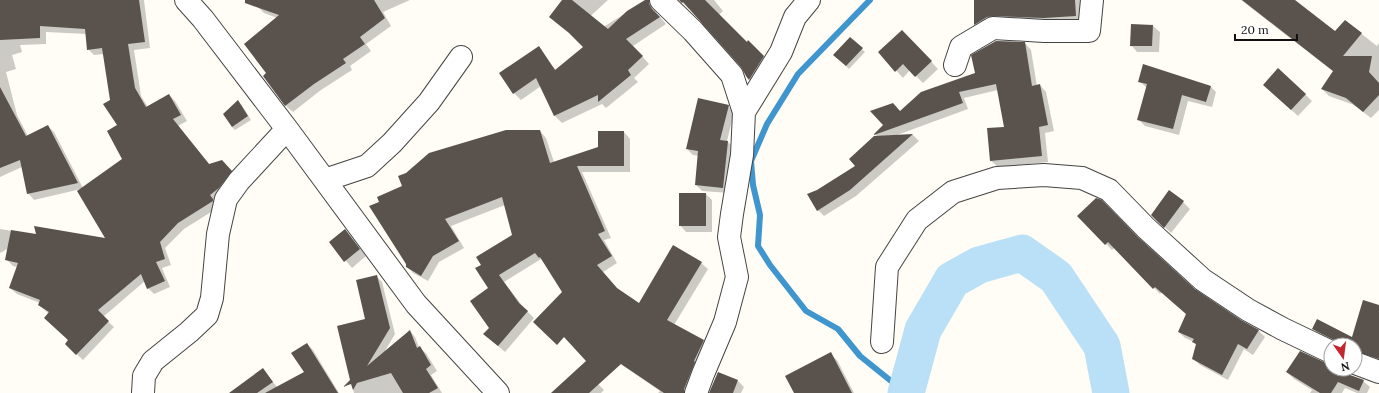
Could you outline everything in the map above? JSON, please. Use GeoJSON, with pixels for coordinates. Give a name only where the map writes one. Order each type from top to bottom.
{"type":"FeatureCollection","features":[{"type":"Feature","properties":{"kind":"street"},"geometry":{"type":"LineString","coordinates":[[186,0],[203,19],[325,180],[416,304],[498,393]]}},
{"type":"Feature","properties":{"kind":"street"},"geometry":{"type":"LineString","coordinates":[[662,0],[693,31],[732,75],[744,112],[742,155],[729,237],[738,277],[725,322],[702,374],[696,393]]}},
{"type":"Feature","properties":{"kind":"street"},"geometry":{"type":"LineString","coordinates":[[744,112],[781,52],[795,17],[808,0]]}},
{"type":"Feature","properties":{"kind":"street"},"geometry":{"type":"LineString","coordinates":[[955,65],[961,47],[993,28],[1044,31],[1089,31],[1092,0]]}},
{"type":"Feature","properties":{"kind":"street"},"geometry":{"type":"LineString","coordinates":[[325,180],[367,166],[392,143],[429,102],[461,57]]}},
{"type":"Feature","properties":{"kind":"street"},"geometry":{"type":"LineString","coordinates":[[143,393],[144,376],[153,361],[189,332],[207,315],[212,298],[218,234],[226,199],[240,181],[287,130]]}},
{"type":"Feature","properties":{"kind":"street"},"geometry":{"type":"LineString","coordinates":[[882,342],[887,267],[917,220],[952,192],[997,178],[1044,175],[1082,178],[1109,190],[1146,228],[1203,280],[1248,310],[1323,348]]}},
{"type":"Feature","properties":{"kind":"street"},"geometry":{"type":"LineString","coordinates":[[1363,366],[1379,372]]}},
{"type":"Feature","properties":{"kind":"building"},"geometry":{"type":"Polygon","coordinates":[[[0,0],[139,0],[145,42],[128,44],[135,88],[146,107],[169,94],[181,115],[173,119],[209,164],[222,160],[232,171],[219,188],[210,195],[213,201],[178,223],[160,242],[165,259],[156,262],[165,281],[147,289],[141,274],[98,310],[109,321],[76,355],[65,344],[68,340],[44,318],[49,312],[38,305],[40,300],[9,288],[18,263],[5,260],[11,230],[36,234],[34,226],[105,238],[77,191],[122,159],[107,131],[117,125],[103,104],[110,100],[102,48],[87,50],[85,29],[40,26],[40,38],[0,40],[0,0]]]}},
{"type":"Feature","properties":{"kind":"building"},"geometry":{"type":"Polygon","coordinates":[[[245,0],[374,0],[385,18],[360,37],[365,44],[343,59],[346,63],[314,84],[285,106],[263,76],[266,73],[244,44],[279,15],[245,3],[245,0]]]}},
{"type":"Feature","properties":{"kind":"building"},"geometry":{"type":"Polygon","coordinates":[[[562,0],[572,0],[608,29],[627,11],[645,0],[649,0],[649,4],[652,9],[660,17],[626,39],[643,56],[628,70],[631,75],[598,102],[598,95],[554,116],[536,78],[513,94],[499,73],[539,46],[555,70],[583,47],[569,33],[549,17],[562,0]]]}},
{"type":"Feature","properties":{"kind":"building"},"geometry":{"type":"Polygon","coordinates":[[[679,0],[705,0],[747,42],[748,40],[764,56],[749,80],[741,67],[683,2],[682,3],[679,0]]]}},
{"type":"Feature","properties":{"kind":"building"},"geometry":{"type":"Polygon","coordinates":[[[974,0],[1075,0],[1076,16],[1044,18],[994,16],[987,17],[974,25],[974,0]]]}},
{"type":"Feature","properties":{"kind":"building"},"geometry":{"type":"Polygon","coordinates":[[[1242,0],[1295,0],[1335,31],[1345,20],[1362,33],[1343,56],[1372,56],[1369,72],[1379,83],[1379,95],[1363,112],[1346,98],[1321,89],[1333,71],[1242,0]]]}},
{"type":"Feature","properties":{"kind":"building"},"geometry":{"type":"Polygon","coordinates":[[[1131,24],[1153,25],[1152,46],[1130,46],[1131,24]]]}},
{"type":"Feature","properties":{"kind":"building"},"geometry":{"type":"Polygon","coordinates":[[[902,30],[932,61],[915,77],[903,64],[895,72],[878,52],[902,30]]]}},
{"type":"Feature","properties":{"kind":"building"},"geometry":{"type":"Polygon","coordinates":[[[850,37],[863,48],[846,66],[833,55],[850,37]]]}},
{"type":"Feature","properties":{"kind":"building"},"geometry":{"type":"Polygon","coordinates":[[[996,41],[1025,42],[1032,86],[1040,84],[1048,125],[1039,127],[1042,156],[990,161],[987,128],[1004,127],[996,84],[959,92],[963,103],[874,135],[883,125],[870,111],[893,103],[900,111],[921,92],[975,73],[971,55],[996,41]]]}},
{"type":"Feature","properties":{"kind":"building"},"geometry":{"type":"Polygon","coordinates":[[[1143,64],[1211,86],[1206,102],[1182,95],[1173,129],[1137,120],[1147,84],[1138,82],[1143,64]]]}},
{"type":"Feature","properties":{"kind":"building"},"geometry":{"type":"Polygon","coordinates":[[[1278,68],[1306,94],[1291,110],[1263,85],[1278,68]]]}},
{"type":"Feature","properties":{"kind":"building"},"geometry":{"type":"Polygon","coordinates":[[[0,87],[26,136],[48,125],[78,183],[27,194],[20,160],[0,168],[0,87]]]}},
{"type":"Feature","properties":{"kind":"building"},"geometry":{"type":"Polygon","coordinates":[[[698,98],[729,105],[720,140],[728,141],[723,188],[695,185],[698,151],[686,149],[698,98]]]}},
{"type":"Feature","properties":{"kind":"building"},"geometry":{"type":"Polygon","coordinates":[[[238,100],[248,116],[232,127],[223,114],[238,100]]]}},
{"type":"Feature","properties":{"kind":"building"},"geometry":{"type":"Polygon","coordinates":[[[506,130],[540,130],[550,163],[598,147],[598,131],[624,131],[624,166],[577,166],[605,231],[598,234],[612,256],[597,265],[617,288],[639,303],[673,245],[702,262],[667,320],[704,340],[694,361],[695,362],[684,389],[684,393],[664,393],[621,364],[589,393],[551,393],[586,361],[564,337],[557,345],[533,322],[562,292],[540,257],[539,258],[535,253],[499,275],[519,303],[528,311],[498,346],[483,334],[489,328],[470,301],[488,288],[475,268],[481,265],[476,257],[512,235],[502,197],[445,219],[459,241],[433,256],[421,276],[406,267],[406,264],[369,206],[379,202],[377,197],[402,186],[398,176],[406,173],[429,153],[506,130]]]}},
{"type":"Feature","properties":{"kind":"building"},"geometry":{"type":"Polygon","coordinates":[[[913,134],[850,190],[817,211],[807,194],[817,190],[855,166],[849,159],[874,136],[913,134]]]}},
{"type":"Feature","properties":{"kind":"building"},"geometry":{"type":"Polygon","coordinates":[[[1169,190],[1184,201],[1164,228],[1151,215],[1169,190]]]}},
{"type":"Feature","properties":{"kind":"building"},"geometry":{"type":"Polygon","coordinates":[[[679,193],[706,193],[706,226],[679,226],[679,193]]]}},
{"type":"Feature","properties":{"kind":"building"},"geometry":{"type":"Polygon","coordinates":[[[1096,198],[1102,200],[1138,237],[1195,289],[1241,320],[1259,330],[1247,349],[1238,344],[1222,375],[1192,359],[1196,344],[1192,342],[1194,339],[1178,332],[1186,314],[1155,287],[1153,289],[1108,242],[1105,245],[1077,216],[1096,198]]]}},
{"type":"Feature","properties":{"kind":"building"},"geometry":{"type":"Polygon","coordinates":[[[345,229],[360,249],[344,262],[329,242],[345,229]]]}},
{"type":"Feature","properties":{"kind":"building"},"geometry":{"type":"Polygon","coordinates":[[[377,275],[390,328],[367,366],[410,330],[417,348],[420,346],[431,365],[426,369],[438,388],[429,393],[403,393],[391,373],[357,383],[353,390],[351,384],[343,387],[350,380],[337,326],[365,319],[356,280],[377,275]]]}},
{"type":"Feature","properties":{"kind":"building"},"geometry":{"type":"Polygon","coordinates":[[[1363,300],[1379,305],[1379,359],[1363,354],[1363,337],[1352,337],[1363,300]]]}},
{"type":"Feature","properties":{"kind":"building"},"geometry":{"type":"Polygon","coordinates":[[[1317,319],[1352,337],[1328,337],[1312,329],[1317,319]]]}},
{"type":"Feature","properties":{"kind":"building"},"geometry":{"type":"Polygon","coordinates":[[[307,343],[338,393],[265,393],[304,372],[291,353],[307,343]]]}},
{"type":"Feature","properties":{"kind":"building"},"geometry":{"type":"Polygon","coordinates":[[[1300,351],[1323,362],[1323,377],[1356,377],[1364,380],[1359,391],[1338,382],[1331,393],[1320,393],[1286,372],[1300,351]]]}},
{"type":"Feature","properties":{"kind":"building"},"geometry":{"type":"Polygon","coordinates":[[[831,352],[852,393],[794,393],[785,376],[831,352]]]}},
{"type":"Feature","properties":{"kind":"building"},"geometry":{"type":"Polygon","coordinates":[[[263,368],[273,382],[257,393],[229,393],[263,368]]]}},
{"type":"Feature","properties":{"kind":"building"},"geometry":{"type":"Polygon","coordinates":[[[718,372],[738,380],[733,393],[709,393],[718,372]]]}},
{"type":"Feature","properties":{"kind":"waterway"},"geometry":{"type":"LineString","coordinates":[[870,0],[798,74],[767,124],[751,161],[753,185],[760,215],[758,246],[770,265],[806,311],[838,329],[860,356],[906,393]]}},
{"type":"Feature","properties":{"kind":"waterway"},"geometry":{"type":"LineString","coordinates":[[906,393],[923,330],[952,280],[979,265],[1022,253],[1056,277],[1102,346],[1111,393]]}}]}
